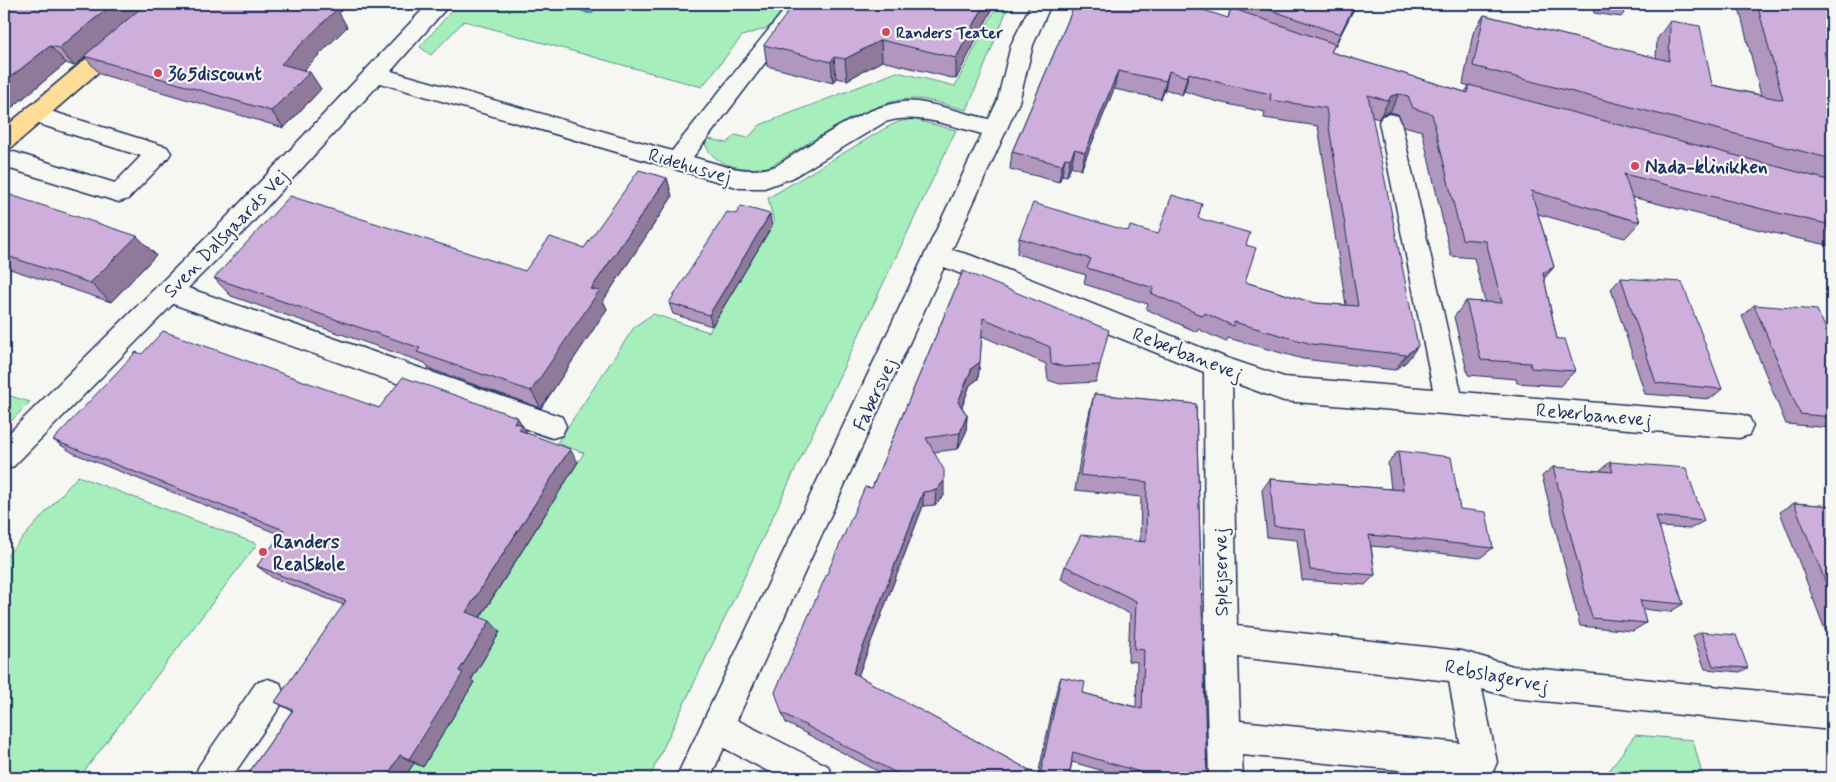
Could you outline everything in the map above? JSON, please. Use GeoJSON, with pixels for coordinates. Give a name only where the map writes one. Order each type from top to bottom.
{"type":"FeatureCollection","features":[{"type":"Feature","properties":{"kind":"main road"},"geometry":{"type":"LineString","coordinates":[[4,141],[164,4]]}},
{"type":"Feature","properties":{"kind":"street","name":"Sven Dalsgaards Vej"},"geometry":{"type":"LineString","coordinates":[[4,457],[232,229],[440,4]]}},
{"type":"Feature","properties":{"kind":"street"},"geometry":{"type":"LineString","coordinates":[[677,161],[800,4]]}},
{"type":"Feature","properties":{"kind":"street","name":"Fabersvej"},"geometry":{"type":"LineString","coordinates":[[693,778],[996,129],[1008,102],[1022,45],[1040,4]]}},
{"type":"Feature","properties":{"kind":"street"},"geometry":{"type":"LineString","coordinates":[[1189,4],[1280,36]]}},
{"type":"Feature","properties":{"kind":"street","name":"Ridehusvej"},"geometry":{"type":"LineString","coordinates":[[375,74],[740,179],[764,179],[784,172],[877,116],[897,110],[917,110],[996,129]]}},
{"type":"Feature","properties":{"kind":"street"},"geometry":{"type":"LineString","coordinates":[[4,158],[118,193],[159,152],[34,114]]}},
{"type":"Feature","properties":{"kind":"street"},"geometry":{"type":"LineString","coordinates":[[1390,122],[1449,402]]}},
{"type":"Feature","properties":{"kind":"street","name":"Reberbanevej"},"geometry":{"type":"LineString","coordinates":[[938,256],[961,262],[1218,366],[1284,389],[1739,426]]}},
{"type":"Feature","properties":{"kind":"street"},"geometry":{"type":"LineString","coordinates":[[169,292],[552,426]]}},
{"type":"Feature","properties":{"kind":"street","name":"Splejservej"},"geometry":{"type":"LineString","coordinates":[[1218,366],[1221,640],[1226,778]]}},
{"type":"Feature","properties":{"kind":"street","name":"Rebslagervej"},"geometry":{"type":"LineString","coordinates":[[1221,640],[1462,667],[1513,682],[1832,714]]}},
{"type":"Feature","properties":{"kind":"street"},"geometry":{"type":"LineString","coordinates":[[1224,736],[1480,762],[1462,667]]}},
{"type":"Feature","properties":{"kind":"street"},"geometry":{"type":"LineString","coordinates":[[211,778],[268,695]]}},
{"type":"Feature","properties":{"kind":"street"},"geometry":{"type":"LineString","coordinates":[[717,727],[816,778]]}},
{"type":"Feature","properties":{"kind":"green space"},"geometry":{"type":"Polygon","coordinates":[[[465,4],[780,4],[781,15],[773,26],[742,36],[702,87],[464,21],[431,55],[420,47],[456,6],[465,4]]]}},
{"type":"Feature","properties":{"kind":"green space"},"geometry":{"type":"Polygon","coordinates":[[[998,4],[1009,5],[967,110],[924,100],[894,101],[857,115],[838,125],[769,167],[741,168],[732,166],[716,158],[705,144],[709,139],[727,143],[735,135],[748,138],[760,125],[897,72],[955,86],[998,4]]]}},
{"type":"Feature","properties":{"kind":"green space"},"geometry":{"type":"Polygon","coordinates":[[[912,119],[956,130],[649,778],[404,778],[414,763],[423,766],[474,682],[471,681],[500,632],[477,622],[584,453],[557,443],[635,326],[653,314],[709,332],[774,222],[768,198],[884,129],[898,122],[912,119]]]}},
{"type":"Feature","properties":{"kind":"green space"},"geometry":{"type":"Polygon","coordinates":[[[4,394],[30,402],[4,428],[4,394]]]}},
{"type":"Feature","properties":{"kind":"green space"},"geometry":{"type":"Polygon","coordinates":[[[78,476],[257,544],[79,778],[4,778],[4,559],[78,476]]]}},
{"type":"Feature","properties":{"kind":"green space"},"geometry":{"type":"Polygon","coordinates":[[[1635,735],[1693,740],[1703,778],[1604,778],[1635,735]]]}},
{"type":"Feature","properties":{"kind":"building"},"geometry":{"type":"Polygon","coordinates":[[[4,4],[113,4],[59,48],[50,46],[4,82],[4,4]]]}},
{"type":"Feature","properties":{"kind":"building"},"geometry":{"type":"Polygon","coordinates":[[[146,4],[320,4],[337,9],[281,64],[310,72],[271,111],[84,56],[146,4]]]}},
{"type":"Feature","properties":{"kind":"building","name":"Randers Teater"},"geometry":{"type":"Polygon","coordinates":[[[794,4],[985,4],[956,58],[881,40],[845,59],[834,57],[831,62],[764,45],[794,4]]]}},
{"type":"Feature","properties":{"kind":"building"},"geometry":{"type":"Polygon","coordinates":[[[1075,4],[1185,4],[1228,18],[1231,8],[1335,44],[1331,52],[1468,93],[1469,85],[1832,181],[1832,225],[1624,174],[1640,222],[1531,191],[1554,267],[1543,273],[1557,339],[1565,339],[1575,371],[1531,368],[1530,363],[1481,360],[1466,301],[1502,303],[1486,241],[1462,239],[1432,114],[1413,108],[1408,96],[1399,94],[1391,96],[1388,101],[1368,95],[1418,346],[1406,355],[1312,344],[1234,322],[1233,326],[1205,313],[1203,316],[1151,293],[1154,288],[1087,268],[1091,259],[1019,238],[1033,203],[1128,231],[1130,226],[1158,234],[1172,195],[1202,204],[1198,218],[1250,233],[1246,245],[1256,248],[1245,282],[1314,303],[1358,306],[1326,108],[1270,100],[1271,94],[1224,84],[1189,73],[1187,77],[1169,71],[1166,81],[1118,71],[1085,153],[1075,149],[1070,159],[1065,158],[1062,165],[1012,152],[1075,4]]]}},
{"type":"Feature","properties":{"kind":"building"},"geometry":{"type":"Polygon","coordinates":[[[1253,4],[1355,4],[1340,34],[1253,4]]]}},
{"type":"Feature","properties":{"kind":"building"},"geometry":{"type":"Polygon","coordinates":[[[1757,4],[1832,4],[1832,54],[1824,52],[1832,80],[1832,159],[1473,66],[1484,15],[1669,61],[1670,21],[1700,26],[1712,85],[1783,100],[1757,4]]]}},
{"type":"Feature","properties":{"kind":"building"},"geometry":{"type":"Polygon","coordinates":[[[639,170],[667,178],[591,289],[599,291],[531,391],[417,352],[420,348],[214,278],[290,196],[525,271],[550,237],[584,248],[639,170]]]}},
{"type":"Feature","properties":{"kind":"building"},"geometry":{"type":"Polygon","coordinates":[[[4,193],[137,236],[90,283],[4,255],[4,193]]]}},
{"type":"Feature","properties":{"kind":"building"},"geometry":{"type":"Polygon","coordinates":[[[741,206],[770,214],[709,315],[669,303],[727,212],[736,214],[741,206]]]}},
{"type":"Feature","properties":{"kind":"building"},"geometry":{"type":"Polygon","coordinates":[[[963,271],[1109,330],[1100,365],[1064,367],[1051,363],[1050,347],[983,318],[980,362],[972,368],[958,402],[967,415],[960,433],[926,438],[944,470],[944,481],[936,490],[923,492],[853,673],[1040,776],[1061,677],[1085,682],[1083,693],[1142,709],[1144,650],[1134,649],[1136,601],[1065,566],[1081,535],[1146,542],[1147,482],[1080,475],[1087,431],[1094,394],[1196,404],[1207,778],[1140,778],[1140,772],[1073,752],[1069,778],[906,778],[782,713],[775,692],[865,487],[872,488],[963,271]]]}},
{"type":"Feature","properties":{"kind":"building"},"geometry":{"type":"Polygon","coordinates":[[[1621,278],[1682,282],[1722,389],[1656,383],[1621,278]]]}},
{"type":"Feature","properties":{"kind":"building"},"geometry":{"type":"Polygon","coordinates":[[[1754,305],[1817,310],[1832,342],[1832,417],[1800,414],[1754,305]]]}},
{"type":"Feature","properties":{"kind":"building"},"geometry":{"type":"Polygon","coordinates":[[[163,331],[379,408],[403,377],[517,417],[514,423],[522,425],[519,430],[570,449],[466,612],[490,621],[459,671],[463,673],[409,759],[400,755],[386,778],[245,778],[293,710],[275,702],[346,601],[257,566],[284,530],[53,440],[136,352],[142,354],[163,331]]]}},
{"type":"Feature","properties":{"kind":"building"},"geometry":{"type":"Polygon","coordinates":[[[1398,451],[1451,457],[1460,509],[1486,512],[1493,548],[1369,535],[1375,575],[1310,570],[1305,529],[1274,526],[1270,479],[1403,490],[1398,451]]]}},
{"type":"Feature","properties":{"kind":"building"},"geometry":{"type":"Polygon","coordinates":[[[1610,462],[1686,468],[1704,521],[1656,516],[1683,604],[1640,600],[1646,623],[1592,618],[1553,467],[1613,472],[1610,462]]]}},
{"type":"Feature","properties":{"kind":"building"},"geometry":{"type":"Polygon","coordinates":[[[1794,503],[1832,506],[1832,598],[1794,503]]]}},
{"type":"Feature","properties":{"kind":"building"},"geometry":{"type":"Polygon","coordinates":[[[1701,632],[1736,635],[1748,668],[1713,666],[1701,632]]]}},
{"type":"Feature","properties":{"kind":"waterway"},"geometry":{"type":"LineString","coordinates":[[570,4],[590,12]]}},
{"type":"Feature","properties":{"kind":"place","name":"Randers Teater"},"geometry":{"type":"Point","coordinates":[886,32]}},
{"type":"Feature","properties":{"kind":"place","name":"365discount"},"geometry":{"type":"Point","coordinates":[158,73]}},
{"type":"Feature","properties":{"kind":"place","name":"Nada-klinikken"},"geometry":{"type":"Point","coordinates":[1635,166]}},
{"type":"Feature","properties":{"kind":"place","name":"Randers Realskole"},"geometry":{"type":"Point","coordinates":[263,552]}}]}
